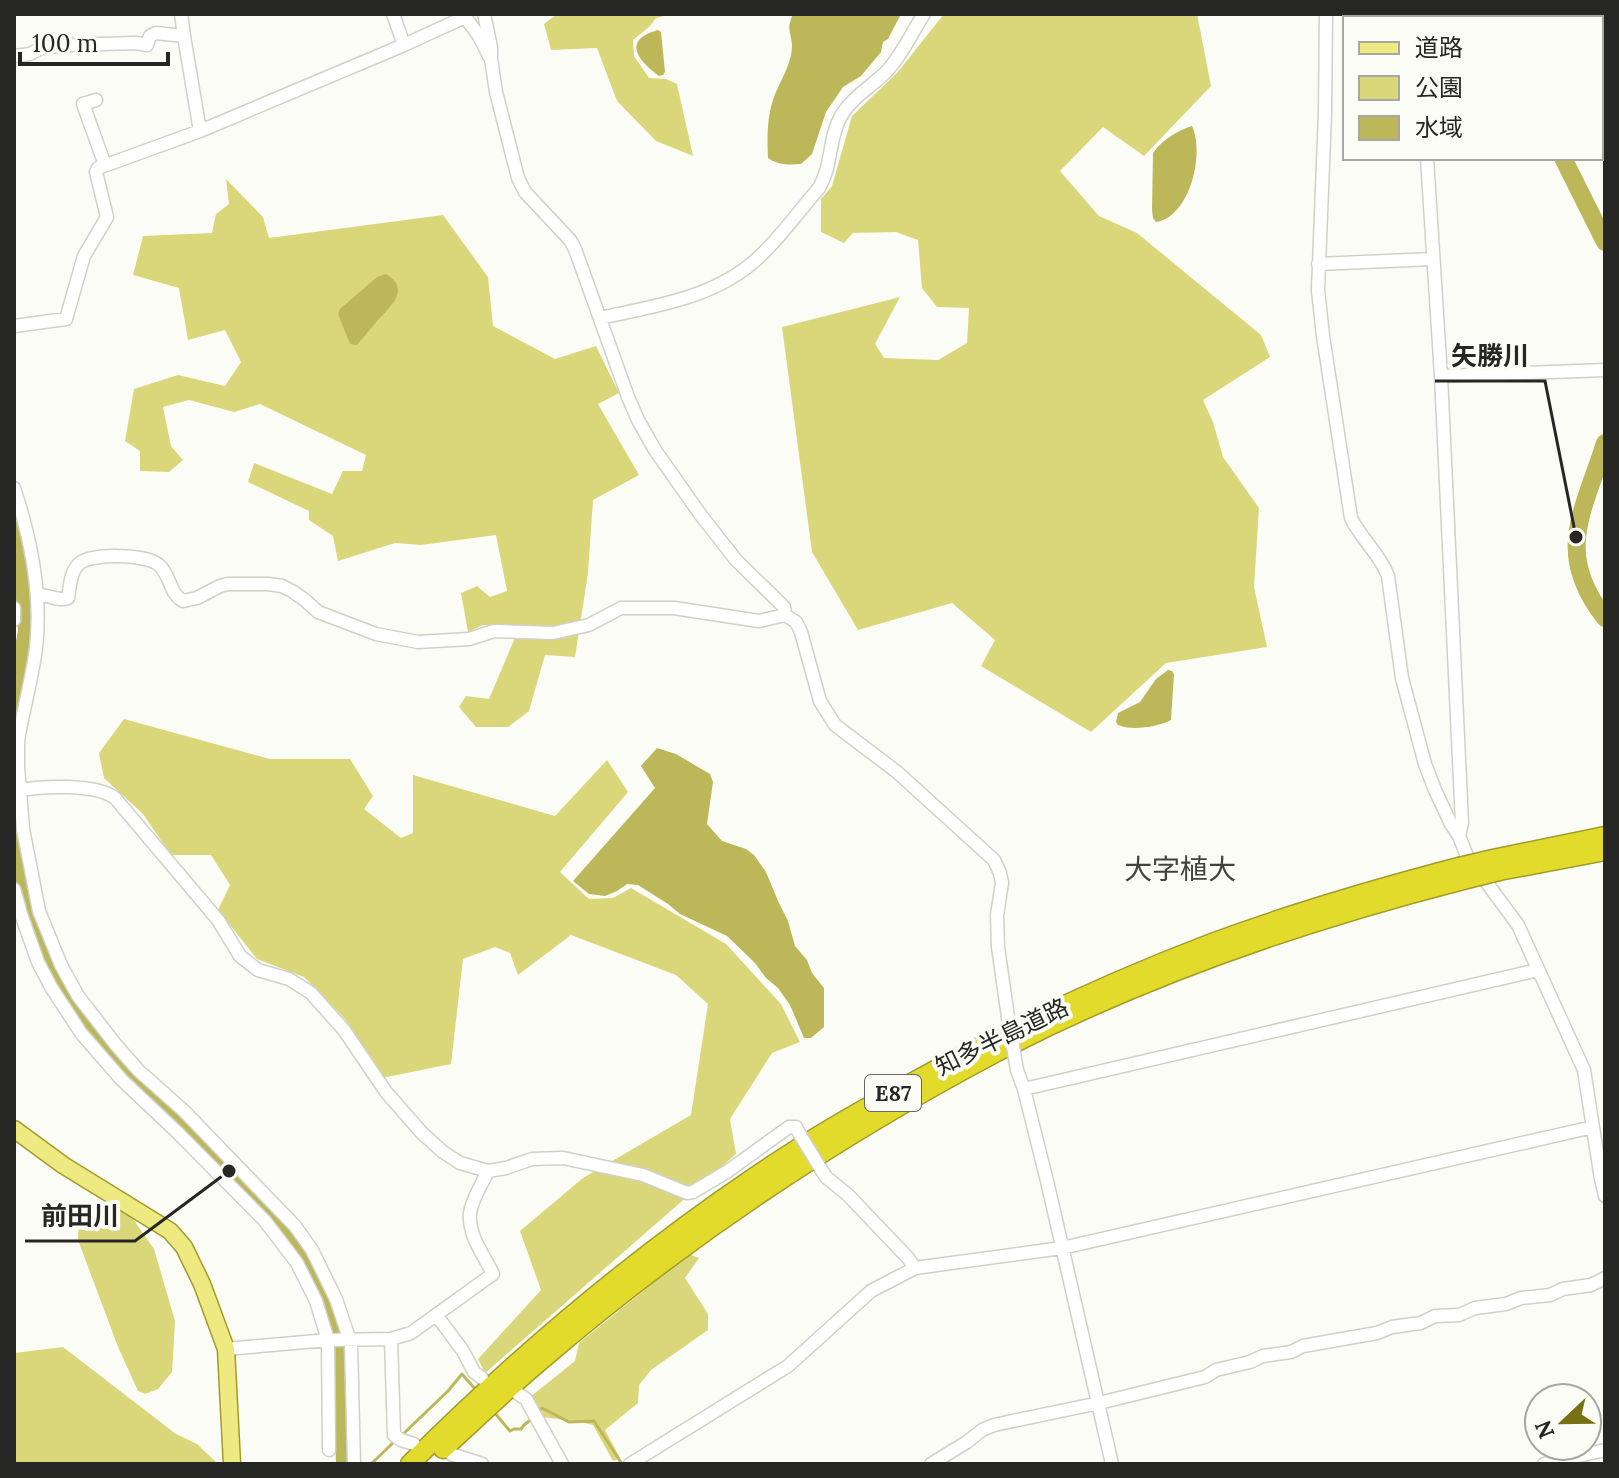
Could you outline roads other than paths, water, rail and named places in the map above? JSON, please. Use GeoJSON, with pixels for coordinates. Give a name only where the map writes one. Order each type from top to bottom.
{"type":"FeatureCollection","features":[{"type":"Feature","properties":{"kind":"highway","name":"知多半島道路"},"geometry":{"type":"LineString","coordinates":[[410,1464],[529,1351],[680,1229],[760,1173],[857,1113],[989,1041],[1139,972],[1298,913],[1605,836]]}},
{"type":"Feature","properties":{"kind":"highway","name":"知多半島道路"},"geometry":{"type":"LineString","coordinates":[[1496,865],[1605,851]]}},
{"type":"Feature","properties":{"kind":"highway","name":"知多半島道路"},"geometry":{"type":"LineString","coordinates":[[426,1464],[538,1363],[691,1242],[864,1128],[953,1077],[1130,990],[1217,956],[1461,874]]}},
{"type":"Feature","properties":{"kind":"main road"},"geometry":{"type":"LineString","coordinates":[[14,1129],[63,1165],[170,1231],[184,1247],[202,1284],[226,1349],[232,1464]]}},
{"type":"Feature","properties":{"kind":"street"},"geometry":{"type":"LineString","coordinates":[[181,14],[200,131]]}},
{"type":"Feature","properties":{"kind":"street"},"geometry":{"type":"LineString","coordinates":[[393,14],[404,45]]}},
{"type":"Feature","properties":{"kind":"street"},"geometry":{"type":"LineString","coordinates":[[484,14],[496,92],[518,178],[525,192],[575,249],[638,420],[655,450],[719,539],[784,607],[785,615]]}},
{"type":"Feature","properties":{"kind":"street"},"geometry":{"type":"LineString","coordinates":[[600,318],[679,301],[737,274],[759,258],[819,188],[825,177],[833,137],[843,112],[901,53],[924,14]]}},
{"type":"Feature","properties":{"kind":"street"},"geometry":{"type":"LineString","coordinates":[[1326,14],[1318,290],[1351,518],[1384,565],[1388,576],[1402,678],[1425,764],[1467,856],[1518,925],[1584,1070],[1605,1196]]}},
{"type":"Feature","properties":{"kind":"street"},"geometry":{"type":"LineString","coordinates":[[14,326],[66,319],[84,256],[107,217],[96,172],[98,168],[200,131],[404,45],[464,15],[491,59]]}},
{"type":"Feature","properties":{"kind":"street"},"geometry":{"type":"LineString","coordinates":[[14,56],[30,54],[41,48],[68,45],[147,45],[150,36],[156,33],[184,36]]}},
{"type":"Feature","properties":{"kind":"street"},"geometry":{"type":"LineString","coordinates":[[96,100],[83,104],[105,165]]}},
{"type":"Feature","properties":{"kind":"street"},"geometry":{"type":"LineString","coordinates":[[1427,160],[1441,376],[1462,823],[1459,836]]}},
{"type":"Feature","properties":{"kind":"street"},"geometry":{"type":"LineString","coordinates":[[1318,264],[1433,259]]}},
{"type":"Feature","properties":{"kind":"street"},"geometry":{"type":"LineString","coordinates":[[1441,376],[1605,370]]}},
{"type":"Feature","properties":{"kind":"street"},"geometry":{"type":"LineString","coordinates":[[14,488],[27,532],[37,595],[36,648],[18,741],[16,791],[39,911],[61,965],[78,996],[116,1045],[295,1226],[312,1250],[327,1277],[351,1344],[354,1464]]}},
{"type":"Feature","properties":{"kind":"street"},"geometry":{"type":"LineString","coordinates":[[37,595],[63,600],[68,598],[78,564],[92,559],[125,556],[149,559],[158,564],[173,591],[183,601],[228,584],[282,586],[318,612],[376,634],[418,642],[469,639],[487,631],[553,633],[589,625],[621,608],[674,608],[759,621],[785,615],[796,622],[820,701],[835,725],[897,772],[994,860],[1000,873],[998,947],[1017,1070],[1112,1464]]}},
{"type":"Feature","properties":{"kind":"street"},"geometry":{"type":"LineString","coordinates":[[14,608],[14,620]]}},
{"type":"Feature","properties":{"kind":"street"},"geometry":{"type":"LineString","coordinates":[[16,791],[91,788],[107,792],[115,798],[218,920],[240,956],[258,970],[289,979],[311,993],[344,1030],[386,1092],[422,1133],[460,1163],[488,1171],[532,1159],[563,1158],[643,1175],[687,1193],[728,1171],[789,1127],[796,1127],[826,1177],[848,1195],[915,1268]]}},
{"type":"Feature","properties":{"kind":"street"},"geometry":{"type":"LineString","coordinates":[[14,889],[38,962],[74,1023],[105,1062],[265,1221],[309,1285],[328,1340],[329,1450]]}},
{"type":"Feature","properties":{"kind":"street"},"geometry":{"type":"LineString","coordinates":[[1024,1089],[1538,970]]}},
{"type":"Feature","properties":{"kind":"street"},"geometry":{"type":"LineString","coordinates":[[630,1464],[788,1366],[871,1291],[915,1268],[1062,1248],[1593,1127]]}},
{"type":"Feature","properties":{"kind":"street"},"geometry":{"type":"LineString","coordinates":[[226,1349],[328,1340],[391,1339],[411,1333],[437,1316],[493,1274],[475,1240],[470,1216],[488,1171]]}},
{"type":"Feature","properties":{"kind":"street"},"geometry":{"type":"LineString","coordinates":[[931,1464],[994,1425],[1205,1377],[1216,1370],[1263,1356],[1291,1352],[1303,1346],[1332,1343],[1392,1327],[1421,1323],[1435,1316],[1459,1315],[1475,1308],[1506,1304],[1521,1298],[1550,1295],[1563,1289],[1591,1285],[1605,1278]]}},
{"type":"Feature","properties":{"kind":"street"},"geometry":{"type":"LineString","coordinates":[[437,1316],[474,1372],[482,1378]]}},
{"type":"Feature","properties":{"kind":"street"},"geometry":{"type":"LineString","coordinates":[[391,1339],[394,1435],[414,1444]]}},
{"type":"Feature","properties":{"kind":"street"},"geometry":{"type":"LineString","coordinates":[[517,1393],[526,1399],[562,1464]]}},
{"type":"Feature","properties":{"kind":"street"},"geometry":{"type":"LineString","coordinates":[[1544,1464],[1605,1450]]}},
{"type":"Feature","properties":{"kind":"street"},"geometry":{"type":"LineString","coordinates":[[451,1454],[482,1464]]}},
{"type":"Feature","properties":{"kind":"water"},"geometry":{"type":"Polygon","coordinates":[[[793,14],[901,14],[888,39],[883,42],[881,52],[861,76],[843,87],[826,112],[812,154],[801,164],[776,162],[768,158],[771,107],[788,66],[792,45],[789,27],[793,14]]]}},
{"type":"Feature","properties":{"kind":"water"},"geometry":{"type":"Polygon","coordinates":[[[658,30],[661,32],[665,72],[659,76],[644,63],[637,51],[640,39],[658,30]]]}},
{"type":"Feature","properties":{"kind":"water"},"geometry":{"type":"Polygon","coordinates":[[[1192,126],[1197,152],[1192,182],[1178,209],[1168,218],[1156,222],[1152,210],[1153,153],[1170,136],[1192,126]]]}},
{"type":"Feature","properties":{"kind":"water"},"geometry":{"type":"Polygon","coordinates":[[[386,274],[397,286],[396,297],[357,345],[350,344],[338,314],[340,309],[377,277],[386,274]]]}},
{"type":"Feature","properties":{"kind":"water"},"geometry":{"type":"Polygon","coordinates":[[[1168,670],[1174,674],[1171,720],[1144,727],[1118,725],[1118,713],[1140,702],[1156,679],[1168,670]]]}},
{"type":"Feature","properties":{"kind":"water"},"geometry":{"type":"Polygon","coordinates":[[[657,748],[676,754],[710,774],[713,782],[707,824],[722,841],[754,855],[766,872],[788,921],[795,946],[824,988],[824,1027],[811,1038],[804,1038],[790,1005],[778,988],[727,936],[680,914],[638,885],[627,884],[605,896],[589,894],[573,881],[655,788],[641,766],[657,748]]]}},
{"type":"Feature","properties":{"kind":"waterway"},"geometry":{"type":"LineString","coordinates":[[1564,160],[1605,242]]}},
{"type":"Feature","properties":{"kind":"waterway"},"geometry":{"type":"LineString","coordinates":[[1605,443],[1582,512],[1577,553],[1580,573],[1589,595],[1605,618]]}},
{"type":"Feature","properties":{"kind":"waterway"},"geometry":{"type":"LineString","coordinates":[[14,530],[24,581],[27,631],[14,702]]}},
{"type":"Feature","properties":{"kind":"waterway"},"geometry":{"type":"LineString","coordinates":[[14,841],[29,912],[42,947],[73,1005],[111,1055],[275,1219],[306,1259],[328,1305],[338,1335],[342,1362],[345,1464]]}},
{"type":"Feature","properties":{"kind":"waterway"},"geometry":{"type":"LineString","coordinates":[[401,1436],[462,1374],[476,1390]]}},
{"type":"Feature","properties":{"kind":"waterway"},"geometry":{"type":"LineString","coordinates":[[538,1412],[542,1408],[569,1422],[594,1421],[622,1464]]}},
{"type":"Feature","properties":{"kind":"waterway"},"geometry":{"type":"LineString","coordinates":[[493,1411],[510,1431],[521,1429],[533,1418]]}},
{"type":"Feature","properties":{"kind":"waterway"},"geometry":{"type":"LineString","coordinates":[[371,1464],[395,1441]]}},
{"type":"Feature","properties":{"kind":"place","name":"矢勝川"},"geometry":{"type":"Point","coordinates":[1576,537]}},
{"type":"Feature","properties":{"kind":"place","name":"前田川"},"geometry":{"type":"Point","coordinates":[229,1171]}},
{"type":"Feature","properties":{"kind":"district","name":"大字植大"},"geometry":{"type":"Point","coordinates":[1180,869]}}]}
